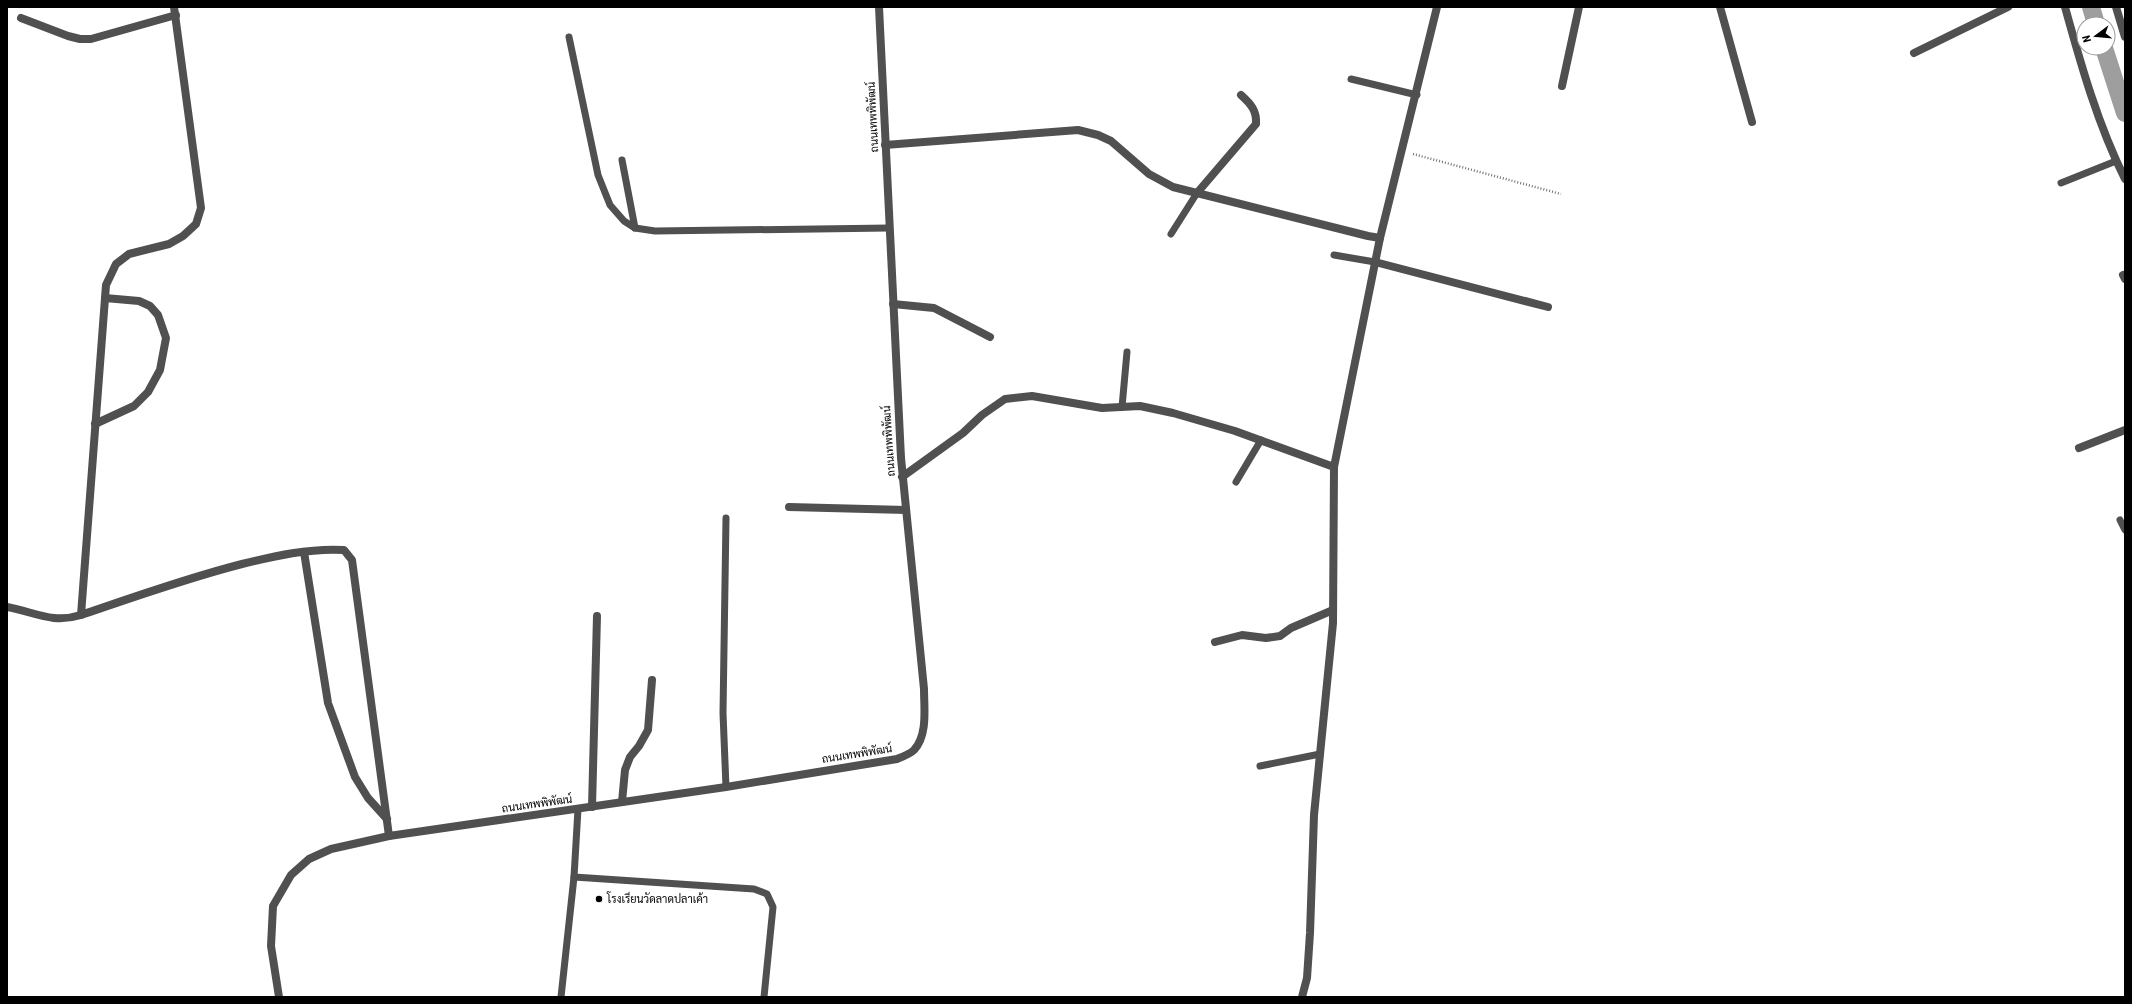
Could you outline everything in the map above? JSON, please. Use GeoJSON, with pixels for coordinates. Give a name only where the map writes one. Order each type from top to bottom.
{"type":"FeatureCollection","features":[{"type":"Feature","properties":{"kind":"street","name":"ถนนเทพพิพัฒน์"},"geometry":{"type":"LineString","coordinates":[[279,997],[271,946],[273,906],[291,875],[310,859],[331,849],[389,836],[726,787],[897,759],[914,751],[921,740],[924,721],[924,689],[902,477],[879,7]]}},
{"type":"Feature","properties":{"kind":"street"},"geometry":{"type":"LineString","coordinates":[[1302,997],[1307,978],[1314,815],[1333,610],[1334,467],[1380,238],[1437,7]]}},
{"type":"Feature","properties":{"kind":"street"},"geometry":{"type":"LineString","coordinates":[[1562,86],[1579,7]]}},
{"type":"Feature","properties":{"kind":"street"},"geometry":{"type":"LineString","coordinates":[[1720,7],[1752,122]]}},
{"type":"Feature","properties":{"kind":"street"},"geometry":{"type":"LineString","coordinates":[[1914,53],[2008,7]]}},
{"type":"Feature","properties":{"kind":"street"},"geometry":{"type":"LineString","coordinates":[[2065,7],[2080,61],[2116,161],[2125,179]]}},
{"type":"Feature","properties":{"kind":"street"},"geometry":{"type":"LineString","coordinates":[[2116,7],[2125,37]]}},
{"type":"Feature","properties":{"kind":"street"},"geometry":{"type":"LineString","coordinates":[[20,18],[80,39],[91,39],[175,11],[201,208],[196,224],[183,236],[169,244],[129,254],[116,264],[106,284],[81,615]]}},
{"type":"Feature","properties":{"kind":"street"},"geometry":{"type":"LineString","coordinates":[[1197,193],[1256,124],[1257,115],[1252,105],[1241,95]]}},
{"type":"Feature","properties":{"kind":"street"},"geometry":{"type":"LineString","coordinates":[[885,145],[1078,130],[1098,135],[1111,141],[1149,174],[1167,184],[1197,193],[1380,238]]}},
{"type":"Feature","properties":{"kind":"street"},"geometry":{"type":"LineString","coordinates":[[1375,262],[1548,307]]}},
{"type":"Feature","properties":{"kind":"street"},"geometry":{"type":"LineString","coordinates":[[95,424],[134,406],[148,392],[160,370],[166,338],[158,315],[150,306],[139,301],[105,298]]}},
{"type":"Feature","properties":{"kind":"street"},"geometry":{"type":"LineString","coordinates":[[893,304],[934,308],[990,337]]}},
{"type":"Feature","properties":{"kind":"street"},"geometry":{"type":"LineString","coordinates":[[902,477],[963,433],[982,415],[1005,399],[1032,396],[1102,408],[1140,406],[1173,413],[1261,440],[1334,467]]}},
{"type":"Feature","properties":{"kind":"street"},"geometry":{"type":"LineString","coordinates":[[2079,448],[2125,430]]}},
{"type":"Feature","properties":{"kind":"street"},"geometry":{"type":"LineString","coordinates":[[789,507],[906,510]]}},
{"type":"Feature","properties":{"kind":"street"},"geometry":{"type":"LineString","coordinates":[[7,607],[36,615],[68,619],[205,574],[277,555],[328,549],[344,550],[352,560],[389,836]]}},
{"type":"Feature","properties":{"kind":"street"},"geometry":{"type":"LineString","coordinates":[[304,552],[328,703],[355,777],[368,798],[387,819]]}},
{"type":"Feature","properties":{"kind":"street"},"geometry":{"type":"LineString","coordinates":[[1215,642],[1242,635],[1266,638],[1280,636],[1291,628],[1333,610]]}},
{"type":"Feature","properties":{"kind":"street"},"geometry":{"type":"LineString","coordinates":[[592,807],[597,616]]}},
{"type":"Feature","properties":{"kind":"street"},"geometry":{"type":"LineString","coordinates":[[622,802],[625,770],[630,756],[639,746],[648,730],[652,680]]}},
{"type":"Feature","properties":{"kind":"lane"},"geometry":{"type":"LineString","coordinates":[[569,36],[598,175],[610,205],[624,221],[635,228],[655,231],[889,228]]}},
{"type":"Feature","properties":{"kind":"lane"},"geometry":{"type":"LineString","coordinates":[[1351,79],[1416,95]]}},
{"type":"Feature","properties":{"kind":"lane"},"geometry":{"type":"LineString","coordinates":[[622,160],[635,228]]}},
{"type":"Feature","properties":{"kind":"lane"},"geometry":{"type":"LineString","coordinates":[[2061,183],[2116,161]]}},
{"type":"Feature","properties":{"kind":"lane"},"geometry":{"type":"LineString","coordinates":[[1171,234],[1197,193]]}},
{"type":"Feature","properties":{"kind":"lane"},"geometry":{"type":"LineString","coordinates":[[1334,255],[1375,262]]}},
{"type":"Feature","properties":{"kind":"lane"},"geometry":{"type":"LineString","coordinates":[[1122,407],[1127,352]]}},
{"type":"Feature","properties":{"kind":"lane"},"geometry":{"type":"LineString","coordinates":[[1236,482],[1261,440]]}},
{"type":"Feature","properties":{"kind":"lane"},"geometry":{"type":"LineString","coordinates":[[726,518],[723,713],[726,787]]}},
{"type":"Feature","properties":{"kind":"lane"},"geometry":{"type":"LineString","coordinates":[[2120,520],[2125,530]]}},
{"type":"Feature","properties":{"kind":"lane"},"geometry":{"type":"LineString","coordinates":[[1260,766],[1320,754]]}},
{"type":"Feature","properties":{"kind":"lane"},"geometry":{"type":"LineString","coordinates":[[560,997],[574,877],[578,809]]}},
{"type":"Feature","properties":{"kind":"lane"},"geometry":{"type":"LineString","coordinates":[[574,877],[754,889],[766,894],[773,907],[764,997]]}},
{"type":"Feature","properties":{"kind":"path"},"geometry":{"type":"LineString","coordinates":[[1402,151],[1561,194]]}},
{"type":"Feature","properties":{"kind":"waterway"},"geometry":{"type":"LineString","coordinates":[[2091,7],[2094,16]]}},
{"type":"Feature","properties":{"kind":"waterway"},"geometry":{"type":"LineString","coordinates":[[2107,56],[2125,113]]}},
{"type":"Feature","properties":{"kind":"place","name":"โรงเรียนวัดลาดปลาเค้า"},"geometry":{"type":"Point","coordinates":[599,899]}}]}
